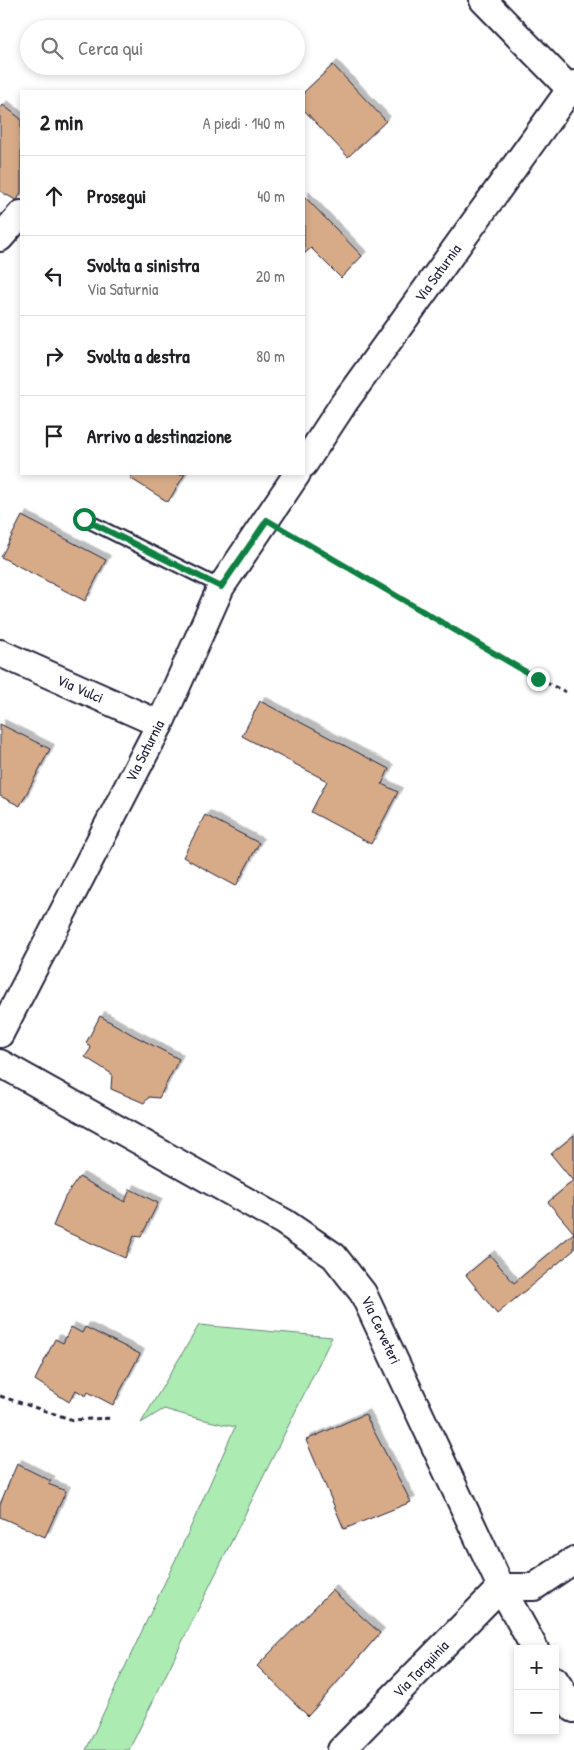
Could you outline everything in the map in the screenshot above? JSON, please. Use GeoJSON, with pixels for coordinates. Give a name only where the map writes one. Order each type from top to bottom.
{"type":"FeatureCollection","features":[{"type":"Feature","properties":{"kind":"street"},"geometry":{"type":"LineString","coordinates":[[483,0],[572,87]]}},
{"type":"Feature","properties":{"kind":"street","name":"Via Saturnia"},"geometry":{"type":"LineString","coordinates":[[305,462],[344,403],[572,87]]}},
{"type":"Feature","properties":{"kind":"street"},"geometry":{"type":"LineString","coordinates":[[0,238],[20,215]]}},
{"type":"Feature","properties":{"kind":"street","name":"Via Saturnia"},"geometry":{"type":"LineString","coordinates":[[0,1034],[160,724],[221,587],[296,475]]}},
{"type":"Feature","properties":{"kind":"street","name":"Via Vulci"},"geometry":{"type":"LineString","coordinates":[[0,653],[160,724]]}},
{"type":"Feature","properties":{"kind":"street","name":"Via Cerveteri"},"geometry":{"type":"LineString","coordinates":[[0,1063],[284,1222],[334,1256],[363,1293],[501,1587],[533,1645]]}},
{"type":"Feature","properties":{"kind":"street"},"geometry":{"type":"LineString","coordinates":[[501,1587],[534,1587],[574,1560]]}},
{"type":"Feature","properties":{"kind":"street","name":"Via Tarquinia"},"geometry":{"type":"LineString","coordinates":[[341,1750],[501,1587]]}},
{"type":"Feature","properties":{"kind":"street"},"geometry":{"type":"LineString","coordinates":[[559,1686],[574,1709]]}},
{"type":"Feature","properties":{"kind":"lane"},"geometry":{"type":"LineString","coordinates":[[84,519],[221,587]]}},
{"type":"Feature","properties":{"kind":"path"},"geometry":{"type":"LineString","coordinates":[[267,520],[538,679],[566,692]]}},
{"type":"Feature","properties":{"kind":"path"},"geometry":{"type":"LineString","coordinates":[[0,1396],[73,1420],[112,1418]]}},
{"type":"Feature","properties":{"kind":"green space"},"geometry":{"type":"Polygon","coordinates":[[[199,1325],[332,1337],[129,1750],[86,1750],[188,1533],[235,1427],[164,1409],[141,1423],[199,1325]]]}},
{"type":"Feature","properties":{"kind":"building"},"geometry":{"type":"Polygon","coordinates":[[[333,65],[386,121],[348,157],[305,111],[305,91],[333,65]]]}},
{"type":"Feature","properties":{"kind":"building"},"geometry":{"type":"Polygon","coordinates":[[[3,105],[20,118],[20,194],[17,201],[0,191],[0,109],[3,105]]]}},
{"type":"Feature","properties":{"kind":"building"},"geometry":{"type":"Polygon","coordinates":[[[305,197],[362,256],[341,278],[311,248],[305,253],[305,197]]]}},
{"type":"Feature","properties":{"kind":"building"},"geometry":{"type":"Polygon","coordinates":[[[132,475],[184,475],[168,502],[130,478],[132,475]]]}},
{"type":"Feature","properties":{"kind":"building"},"geometry":{"type":"Polygon","coordinates":[[[22,516],[106,560],[85,601],[1,557],[22,516]]]}},
{"type":"Feature","properties":{"kind":"building"},"geometry":{"type":"Polygon","coordinates":[[[260,701],[389,769],[382,784],[398,792],[371,844],[311,812],[327,781],[242,736],[260,701]]]}},
{"type":"Feature","properties":{"kind":"building"},"geometry":{"type":"Polygon","coordinates":[[[0,724],[50,749],[20,806],[0,796],[0,724]]]}},
{"type":"Feature","properties":{"kind":"building"},"geometry":{"type":"Polygon","coordinates":[[[205,815],[259,843],[236,886],[183,857],[205,815]]]}},
{"type":"Feature","properties":{"kind":"building"},"geometry":{"type":"Polygon","coordinates":[[[100,1016],[179,1059],[159,1098],[149,1097],[144,1103],[111,1089],[112,1074],[85,1057],[91,1048],[86,1043],[100,1016]]]}},
{"type":"Feature","properties":{"kind":"building"},"geometry":{"type":"Polygon","coordinates":[[[574,1135],[574,1233],[548,1202],[573,1181],[551,1154],[574,1135]]]}},
{"type":"Feature","properties":{"kind":"building"},"geometry":{"type":"Polygon","coordinates":[[[79,1177],[125,1202],[130,1189],[158,1203],[141,1237],[134,1236],[125,1258],[53,1226],[65,1197],[79,1177]]]}},
{"type":"Feature","properties":{"kind":"building"},"geometry":{"type":"Polygon","coordinates":[[[574,1233],[574,1250],[497,1314],[466,1275],[490,1255],[514,1283],[574,1233]]]}},
{"type":"Feature","properties":{"kind":"building"},"geometry":{"type":"Polygon","coordinates":[[[71,1327],[82,1333],[85,1327],[140,1354],[113,1405],[88,1392],[86,1396],[76,1390],[69,1402],[35,1380],[55,1339],[63,1343],[71,1327]]]}},
{"type":"Feature","properties":{"kind":"building"},"geometry":{"type":"Polygon","coordinates":[[[365,1414],[411,1502],[344,1529],[306,1440],[365,1414]]]}},
{"type":"Feature","properties":{"kind":"building"},"geometry":{"type":"Polygon","coordinates":[[[17,1464],[51,1481],[48,1484],[66,1491],[45,1537],[0,1517],[0,1504],[17,1464]]]}},
{"type":"Feature","properties":{"kind":"building"},"geometry":{"type":"Polygon","coordinates":[[[332,1590],[380,1633],[308,1716],[257,1666],[332,1590]]]}},
{"type":"Feature","properties":{"kind":"route"},"geometry":{"type":"LineString","coordinates":[[84,519],[221,587],[267,520],[538,679]]}}]}
